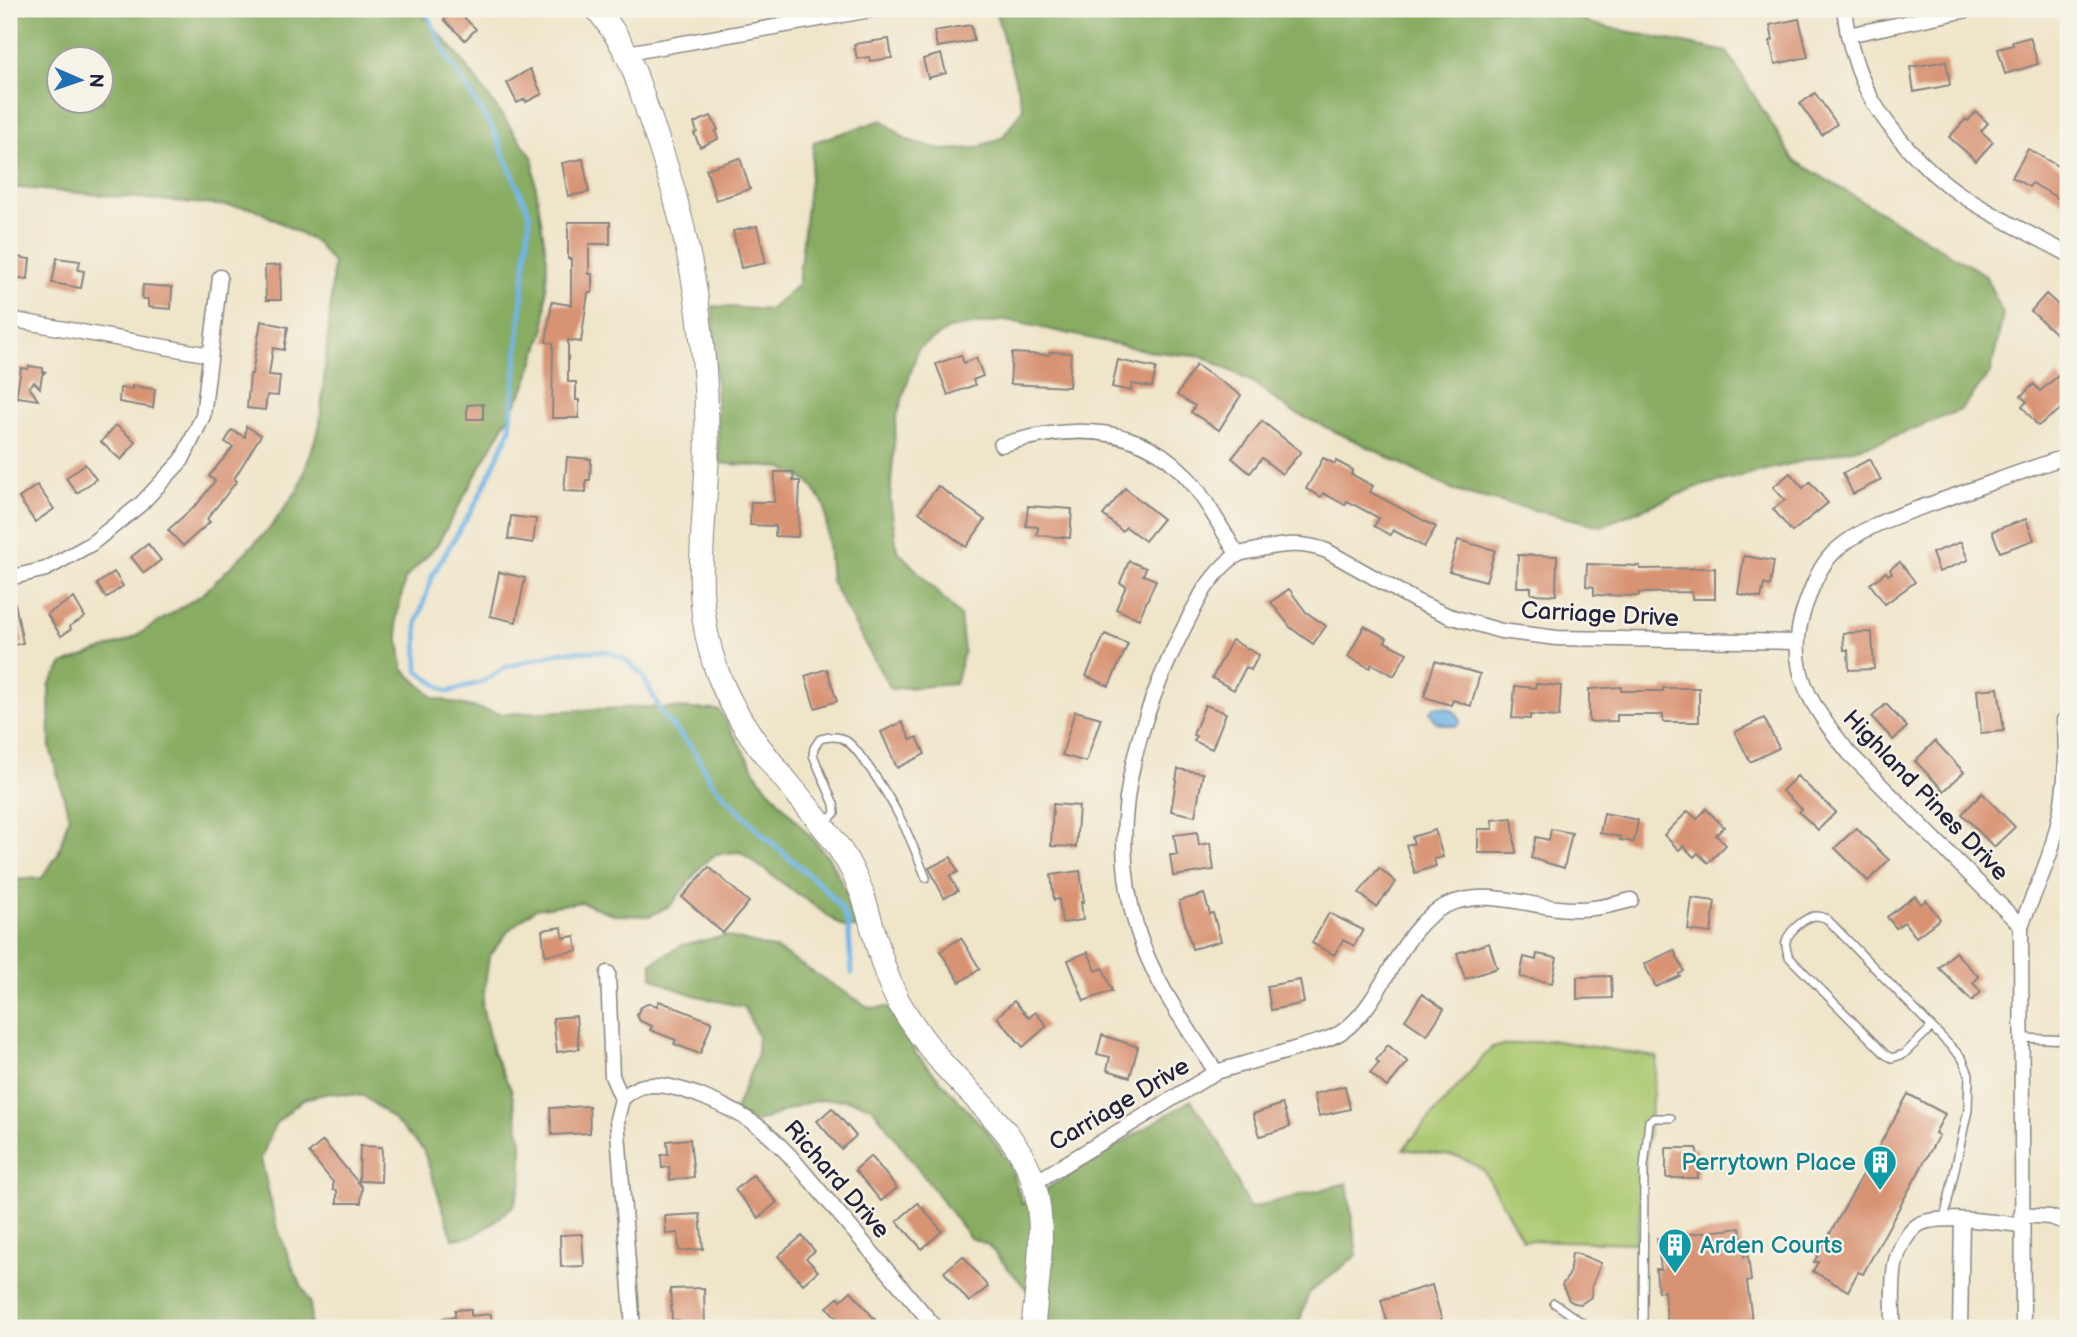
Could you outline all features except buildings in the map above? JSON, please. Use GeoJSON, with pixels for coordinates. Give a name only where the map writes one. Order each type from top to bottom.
{"type":"FeatureCollection","features":[{"type":"Feature","properties":{"kind":"main road"},"geometry":{"type":"LineString","coordinates":[[597,9],[627,53],[661,148],[691,261],[698,304],[706,415],[707,461],[700,587],[705,631],[725,692],[746,729],[772,766],[844,855],[861,889],[886,969],[901,1006],[930,1048],[1013,1142],[1028,1168],[1034,1183],[1040,1233],[1033,1328]]}},
{"type":"Feature","properties":{"kind":"street"},"geometry":{"type":"LineString","coordinates":[[627,53],[876,9]]}},
{"type":"Feature","properties":{"kind":"street"},"geometry":{"type":"LineString","coordinates":[[1844,9],[1848,35],[1866,88],[1923,165],[1962,195],[2068,254]]}},
{"type":"Feature","properties":{"kind":"street"},"geometry":{"type":"LineString","coordinates":[[1848,35],[1972,9]]}},
{"type":"Feature","properties":{"kind":"street"},"geometry":{"type":"LineString","coordinates":[[9,578],[46,569],[91,544],[141,504],[181,460],[203,416],[220,277]]}},
{"type":"Feature","properties":{"kind":"street"},"geometry":{"type":"LineString","coordinates":[[9,319],[210,355]]}},
{"type":"Feature","properties":{"kind":"street"},"geometry":{"type":"LineString","coordinates":[[1001,445],[1042,434],[1067,432],[1091,431],[1133,439],[1166,457],[1191,481],[1205,499],[1238,555]]}},
{"type":"Feature","properties":{"kind":"street","name":"Highland Pines Drive"},"geometry":{"type":"LineString","coordinates":[[2021,926],[1832,733],[1806,690],[1799,669],[1797,642],[1802,614],[1820,571],[1833,554],[1854,538],[1893,518],[2068,456]]}},
{"type":"Feature","properties":{"kind":"street","name":"Carriage Drive"},"geometry":{"type":"LineString","coordinates":[[1034,1183],[1216,1072],[1162,987],[1138,932],[1126,873],[1125,811],[1132,763],[1163,673],[1204,590],[1238,555],[1283,544],[1314,546],[1449,616],[1501,631],[1558,638],[1797,642]]}},
{"type":"Feature","properties":{"kind":"street"},"geometry":{"type":"LineString","coordinates":[[2022,1328],[2021,926],[2051,849],[2059,815],[2066,781],[2064,720]]}},
{"type":"Feature","properties":{"kind":"street"},"geometry":{"type":"LineString","coordinates":[[1216,1072],[1342,1032],[1357,1018],[1374,995],[1415,933],[1429,917],[1446,906],[1483,896],[1559,908],[1602,908],[1632,900]]}},
{"type":"Feature","properties":{"kind":"street"},"geometry":{"type":"LineString","coordinates":[[608,973],[612,1076],[622,1099],[617,1119],[633,1328]]}},
{"type":"Feature","properties":{"kind":"street","name":"Richard Drive"},"geometry":{"type":"LineString","coordinates":[[622,1099],[648,1085],[673,1087],[744,1116],[765,1131],[790,1156],[936,1328]]}},
{"type":"Feature","properties":{"kind":"street"},"geometry":{"type":"LineString","coordinates":[[1893,1328],[1895,1263],[1906,1237],[1919,1224],[1932,1220],[2021,1220],[2050,1217],[2068,1223]]}},
{"type":"Feature","properties":{"kind":"street"},"geometry":{"type":"LineString","coordinates":[[1960,1328],[1962,1220]]}},
{"type":"Feature","properties":{"kind":"lane"},"geometry":{"type":"LineString","coordinates":[[823,826],[835,813],[834,804],[813,755],[814,748],[820,739],[843,738],[886,790],[907,829],[926,878]]}},
{"type":"Feature","properties":{"kind":"lane"},"geometry":{"type":"LineString","coordinates":[[1932,1027],[1904,1054],[1892,1058],[1886,1055],[1789,957],[1786,941],[1790,934],[1807,918],[1819,916],[1826,919],[1932,1027],[1962,1058],[1969,1074],[1968,1110],[1944,1220]]}},
{"type":"Feature","properties":{"kind":"lane"},"geometry":{"type":"LineString","coordinates":[[2021,1038],[2068,1040]]}},
{"type":"Feature","properties":{"kind":"lane"},"geometry":{"type":"LineString","coordinates":[[1643,1328],[1644,1167],[1649,1121],[1654,1118],[1671,1118]]}},
{"type":"Feature","properties":{"kind":"lane"},"geometry":{"type":"LineString","coordinates":[[1554,1303],[1590,1328]]}},
{"type":"Feature","properties":{"kind":"green space"},"geometry":{"type":"Polygon","coordinates":[[[9,9],[418,9],[458,55],[533,158],[547,259],[545,328],[526,385],[437,545],[405,579],[396,620],[403,669],[434,698],[501,714],[643,707],[719,710],[760,779],[829,858],[844,887],[858,928],[845,928],[740,852],[716,854],[703,864],[671,905],[650,916],[615,915],[581,902],[535,909],[510,929],[489,957],[482,1006],[493,1053],[511,1089],[522,1142],[522,1181],[514,1205],[493,1223],[473,1236],[453,1239],[423,1149],[392,1118],[364,1096],[330,1093],[303,1099],[275,1124],[261,1159],[276,1224],[295,1273],[310,1302],[311,1328],[9,1328],[9,880],[42,878],[58,854],[69,816],[50,747],[49,685],[63,664],[131,639],[204,593],[270,528],[299,488],[320,424],[333,263],[316,242],[253,208],[9,187],[9,9]]]}},
{"type":"Feature","properties":{"kind":"green space"},"geometry":{"type":"Polygon","coordinates":[[[995,9],[1565,9],[1592,24],[1727,52],[1794,160],[1985,275],[2003,314],[1991,372],[1961,410],[1877,443],[1697,487],[1601,526],[1455,491],[1291,411],[1252,382],[1204,357],[1148,351],[1006,320],[949,329],[918,349],[896,419],[890,499],[897,550],[960,616],[964,652],[955,684],[891,689],[831,581],[825,506],[809,482],[783,468],[719,463],[713,306],[769,310],[798,285],[814,142],[882,120],[907,140],[944,150],[976,148],[1003,137],[1023,108],[995,9]]]}},
{"type":"Feature","properties":{"kind":"green space"},"geometry":{"type":"Polygon","coordinates":[[[726,936],[776,949],[870,1008],[889,1007],[916,1054],[985,1129],[1010,1164],[1022,1204],[1191,1100],[1220,1143],[1249,1208],[1347,1183],[1357,1255],[1309,1293],[1297,1328],[1043,1328],[1044,1309],[987,1244],[970,1238],[872,1107],[855,1102],[826,1100],[798,1106],[755,1123],[734,1112],[757,1056],[758,1036],[744,1007],[685,992],[652,977],[652,963],[682,945],[726,936]]]}},
{"type":"Feature","properties":{"kind":"green space"},"geometry":{"type":"Polygon","coordinates":[[[1550,1040],[1657,1057],[1636,1243],[1523,1240],[1483,1170],[1460,1157],[1403,1149],[1492,1047],[1550,1040]]]}},
{"type":"Feature","properties":{"kind":"water"},"geometry":{"type":"Polygon","coordinates":[[[1434,707],[1451,710],[1460,723],[1455,726],[1437,723],[1430,712],[1434,707]]]}},
{"type":"Feature","properties":{"kind":"waterway"},"geometry":{"type":"LineString","coordinates":[[425,9],[449,60],[493,129],[530,215],[510,430],[477,501],[433,574],[417,623],[418,671],[447,692],[482,682],[506,667],[562,652],[605,651],[623,658],[642,674],[664,717],[693,749],[712,783],[765,837],[822,886],[840,906],[848,923],[852,973]]}},
{"type":"Feature","properties":{"kind":"place","name":"Perrytown Place"},"geometry":{"type":"Point","coordinates":[1880,1192]}},
{"type":"Feature","properties":{"kind":"place","name":"Arden Courts"},"geometry":{"type":"Point","coordinates":[1675,1275]}}]}
